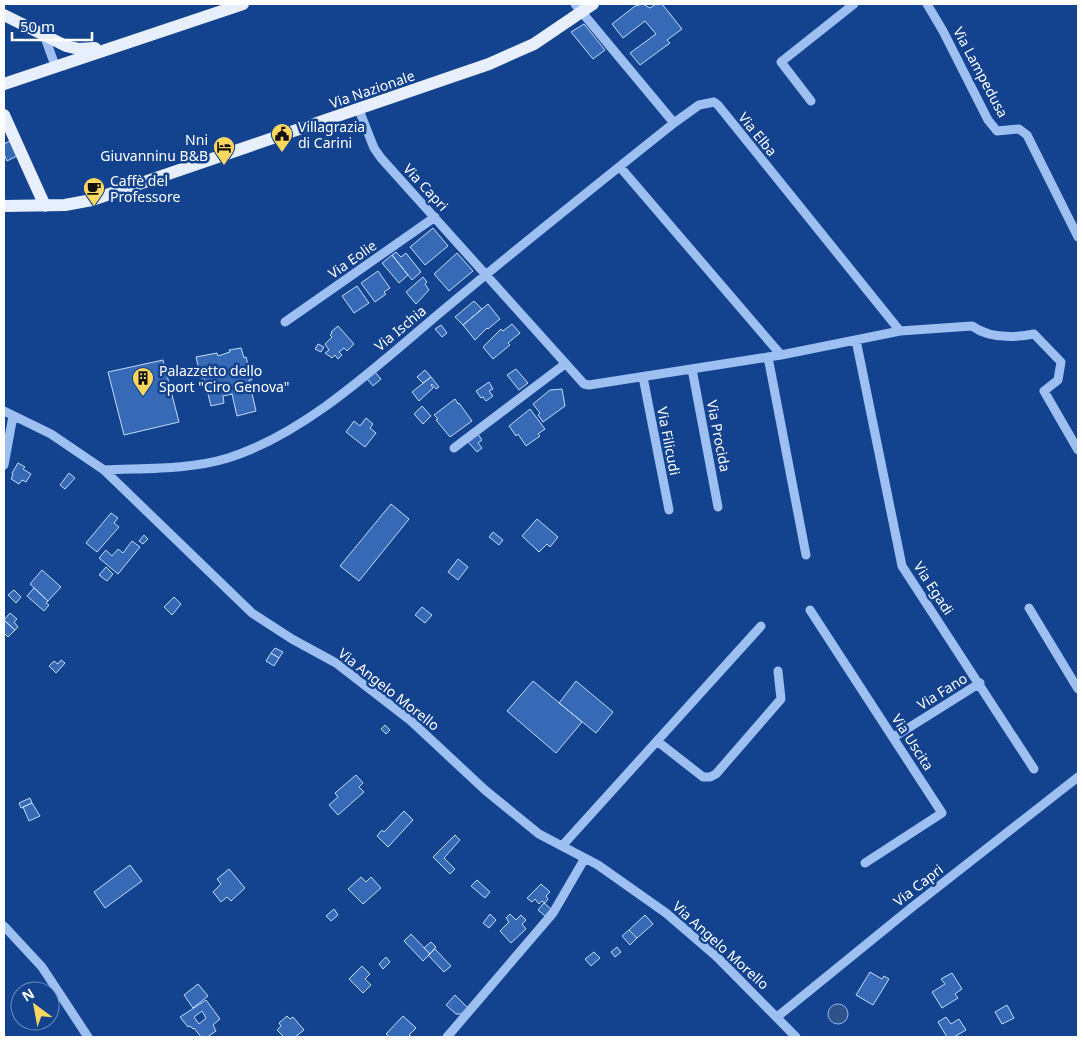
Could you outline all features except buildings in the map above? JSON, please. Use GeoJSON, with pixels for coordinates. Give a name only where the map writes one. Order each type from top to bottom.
{"type":"FeatureCollection","features":[{"type":"Feature","properties":{"kind":"main road"},"geometry":{"type":"LineString","coordinates":[[4,84],[243,4]]}},
{"type":"Feature","properties":{"kind":"main road","name":"Via Nazionale"},"geometry":{"type":"LineString","coordinates":[[4,206],[65,206],[92,200],[359,110],[489,64],[534,44],[578,8],[593,4]]}},
{"type":"Feature","properties":{"kind":"main road"},"geometry":{"type":"LineString","coordinates":[[4,15],[66,46],[79,49],[113,47]]}},
{"type":"Feature","properties":{"kind":"main road"},"geometry":{"type":"LineString","coordinates":[[4,115],[45,206]]}},
{"type":"Feature","properties":{"kind":"street"},"geometry":{"type":"LineString","coordinates":[[811,101],[781,62],[854,4]]}},
{"type":"Feature","properties":{"kind":"street","name":"Via Lampedusa"},"geometry":{"type":"LineString","coordinates":[[927,4],[944,31],[988,120],[998,131],[1019,128],[1027,136],[1078,237]]}},
{"type":"Feature","properties":{"kind":"street"},"geometry":{"type":"LineString","coordinates":[[578,8],[674,123]]}},
{"type":"Feature","properties":{"kind":"street"},"geometry":{"type":"LineString","coordinates":[[44,35],[56,68]]}},
{"type":"Feature","properties":{"kind":"street","name":"Via Elba"},"geometry":{"type":"LineString","coordinates":[[674,123],[699,105],[714,102],[718,105],[900,331]]}},
{"type":"Feature","properties":{"kind":"street","name":"Via Capri"},"geometry":{"type":"LineString","coordinates":[[359,110],[377,153],[584,384],[589,385],[768,358],[900,331],[967,325],[980,332],[1011,338],[1034,334],[1061,362],[1058,380],[1044,391],[1078,450]]}},
{"type":"Feature","properties":{"kind":"street","name":"Via Ischia"},"geometry":{"type":"LineString","coordinates":[[104,470],[182,467],[227,458],[265,444],[308,420],[674,123]]}},
{"type":"Feature","properties":{"kind":"street"},"geometry":{"type":"LineString","coordinates":[[620,166],[782,355]]}},
{"type":"Feature","properties":{"kind":"street","name":"Via Eolie"},"geometry":{"type":"LineString","coordinates":[[286,322],[435,217]]}},
{"type":"Feature","properties":{"kind":"street","name":"Via Egadi"},"geometry":{"type":"LineString","coordinates":[[856,340],[902,566],[1034,769]]}},
{"type":"Feature","properties":{"kind":"street"},"geometry":{"type":"LineString","coordinates":[[768,358],[806,555]]}},
{"type":"Feature","properties":{"kind":"street"},"geometry":{"type":"LineString","coordinates":[[454,448],[565,364]]}},
{"type":"Feature","properties":{"kind":"street","name":"Via Procida"},"geometry":{"type":"LineString","coordinates":[[692,369],[718,507]]}},
{"type":"Feature","properties":{"kind":"street","name":"Via Filicudi"},"geometry":{"type":"LineString","coordinates":[[643,377],[669,510]]}},
{"type":"Feature","properties":{"kind":"street","name":"Via Angelo Morello"},"geometry":{"type":"LineString","coordinates":[[4,411],[51,434],[104,470],[252,613],[295,641],[336,663],[411,721],[485,790],[539,834],[606,870],[684,927],[716,956],[796,1037]]}},
{"type":"Feature","properties":{"kind":"street"},"geometry":{"type":"LineString","coordinates":[[4,465],[13,416]]}},
{"type":"Feature","properties":{"kind":"street"},"geometry":{"type":"LineString","coordinates":[[1029,608],[1078,689]]}},
{"type":"Feature","properties":{"kind":"street","name":"Via Uscita"},"geometry":{"type":"LineString","coordinates":[[810,610],[942,813],[865,863]]}},
{"type":"Feature","properties":{"kind":"street"},"geometry":{"type":"LineString","coordinates":[[562,846],[762,626]]}},
{"type":"Feature","properties":{"kind":"street"},"geometry":{"type":"LineString","coordinates":[[657,740],[703,777],[710,777],[716,774],[781,699],[778,671]]}},
{"type":"Feature","properties":{"kind":"street","name":"Via Fano"},"geometry":{"type":"LineString","coordinates":[[894,737],[980,684]]}},
{"type":"Feature","properties":{"kind":"street","name":"Via Capri"},"geometry":{"type":"LineString","coordinates":[[777,1017],[918,902],[1078,777]]}},
{"type":"Feature","properties":{"kind":"street"},"geometry":{"type":"LineString","coordinates":[[447,1037],[552,913],[585,858]]}},
{"type":"Feature","properties":{"kind":"street"},"geometry":{"type":"LineString","coordinates":[[4,926],[42,967],[88,1037]]}},
{"type":"Feature","properties":{"kind":"water"},"geometry":{"type":"Polygon","coordinates":[[[834,1004],[842,1004],[848,1010],[848,1018],[842,1024],[834,1024],[828,1018],[828,1010],[834,1004]]]}},
{"type":"Feature","properties":{"kind":"place","name":"Villagrazia di Carini"},"geometry":{"type":"Point","coordinates":[282,153]}},
{"type":"Feature","properties":{"kind":"place","name":"Nni Giuvanninu B&B"},"geometry":{"type":"Point","coordinates":[224,166]}},
{"type":"Feature","properties":{"kind":"place","name":"Caffè del Professore"},"geometry":{"type":"Point","coordinates":[94,207]}},
{"type":"Feature","properties":{"kind":"place","name":"Palazzetto dello Sport \"Ciro Genova\""},"geometry":{"type":"Point","coordinates":[143,397]}}]}
